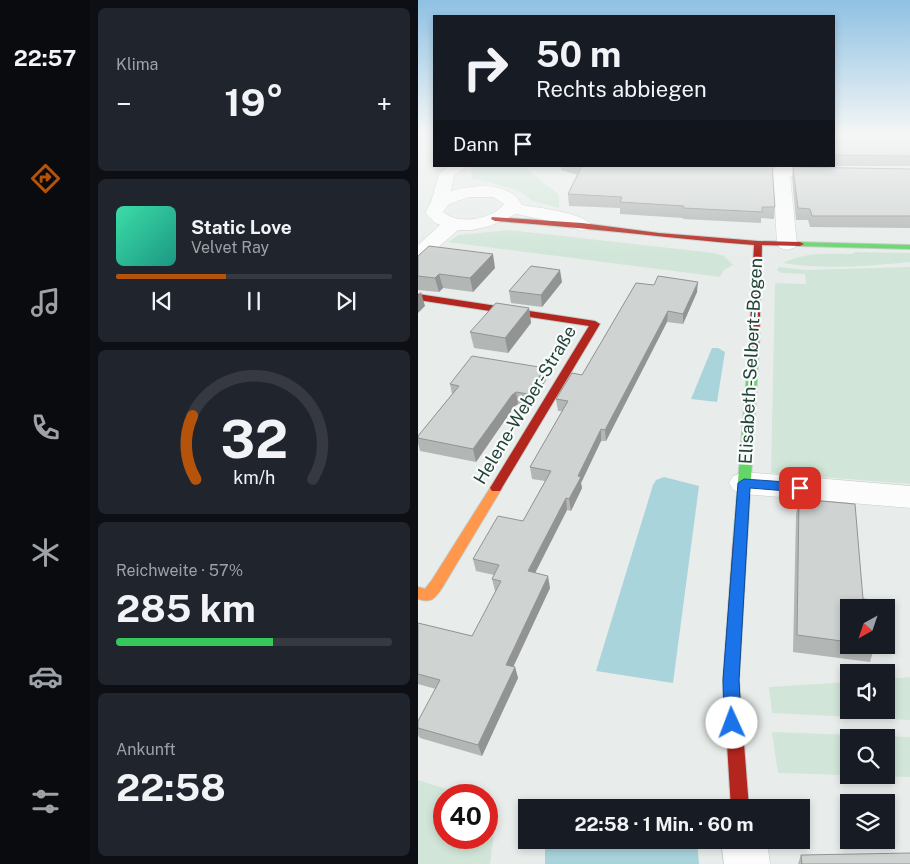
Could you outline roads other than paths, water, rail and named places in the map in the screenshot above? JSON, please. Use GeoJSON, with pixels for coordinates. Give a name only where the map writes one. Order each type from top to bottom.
{"type":"FeatureCollection","features":[{"type":"Feature","properties":{"kind":"street"},"geometry":{"type":"LineString","coordinates":[[439,202],[469,192],[493,192],[510,199],[513,204],[512,208],[505,215],[495,219],[469,224],[454,223],[437,217],[434,213],[435,207],[439,202],[447,174]]}},
{"type":"Feature","properties":{"kind":"street"},"geometry":{"type":"LineString","coordinates":[[462,174],[469,192]]}},
{"type":"Feature","properties":{"kind":"street"},"geometry":{"type":"LineString","coordinates":[[781,174],[787,244]]}},
{"type":"Feature","properties":{"kind":"street"},"geometry":{"type":"LineString","coordinates":[[512,208],[564,218],[582,224]]}},
{"type":"Feature","properties":{"kind":"street"},"geometry":{"type":"LineString","coordinates":[[495,219],[582,224],[668,236],[758,243],[910,247]]}},
{"type":"Feature","properties":{"kind":"street"},"geometry":{"type":"LineString","coordinates":[[418,255],[454,223]]}},
{"type":"Feature","properties":{"kind":"street","name":"Elisabeth-Selbert-Bogen"},"geometry":{"type":"LineString","coordinates":[[739,799],[732,723],[731,680],[756,311],[758,243]]}},
{"type":"Feature","properties":{"kind":"street","name":"Helene-Weber-Straße"},"geometry":{"type":"LineString","coordinates":[[418,297],[595,324],[437,584],[428,596],[418,593]]}},
{"type":"Feature","properties":{"kind":"street"},"geometry":{"type":"LineString","coordinates":[[744,483],[910,497]]}},
{"type":"Feature","properties":{"kind":"street"},"geometry":{"type":"LineString","coordinates":[[746,849],[748,864]]}},
{"type":"Feature","properties":{"kind":"water"},"geometry":{"type":"Polygon","coordinates":[[[712,348],[718,348],[725,352],[717,402],[691,399],[712,348]]]}},
{"type":"Feature","properties":{"kind":"water"},"geometry":{"type":"Polygon","coordinates":[[[664,477],[699,486],[673,683],[596,671],[653,485],[656,480],[664,477]]]}},
{"type":"Feature","properties":{"kind":"water"},"geometry":{"type":"Polygon","coordinates":[[[545,849],[698,849],[699,864],[545,864],[545,849]]]}}]}
